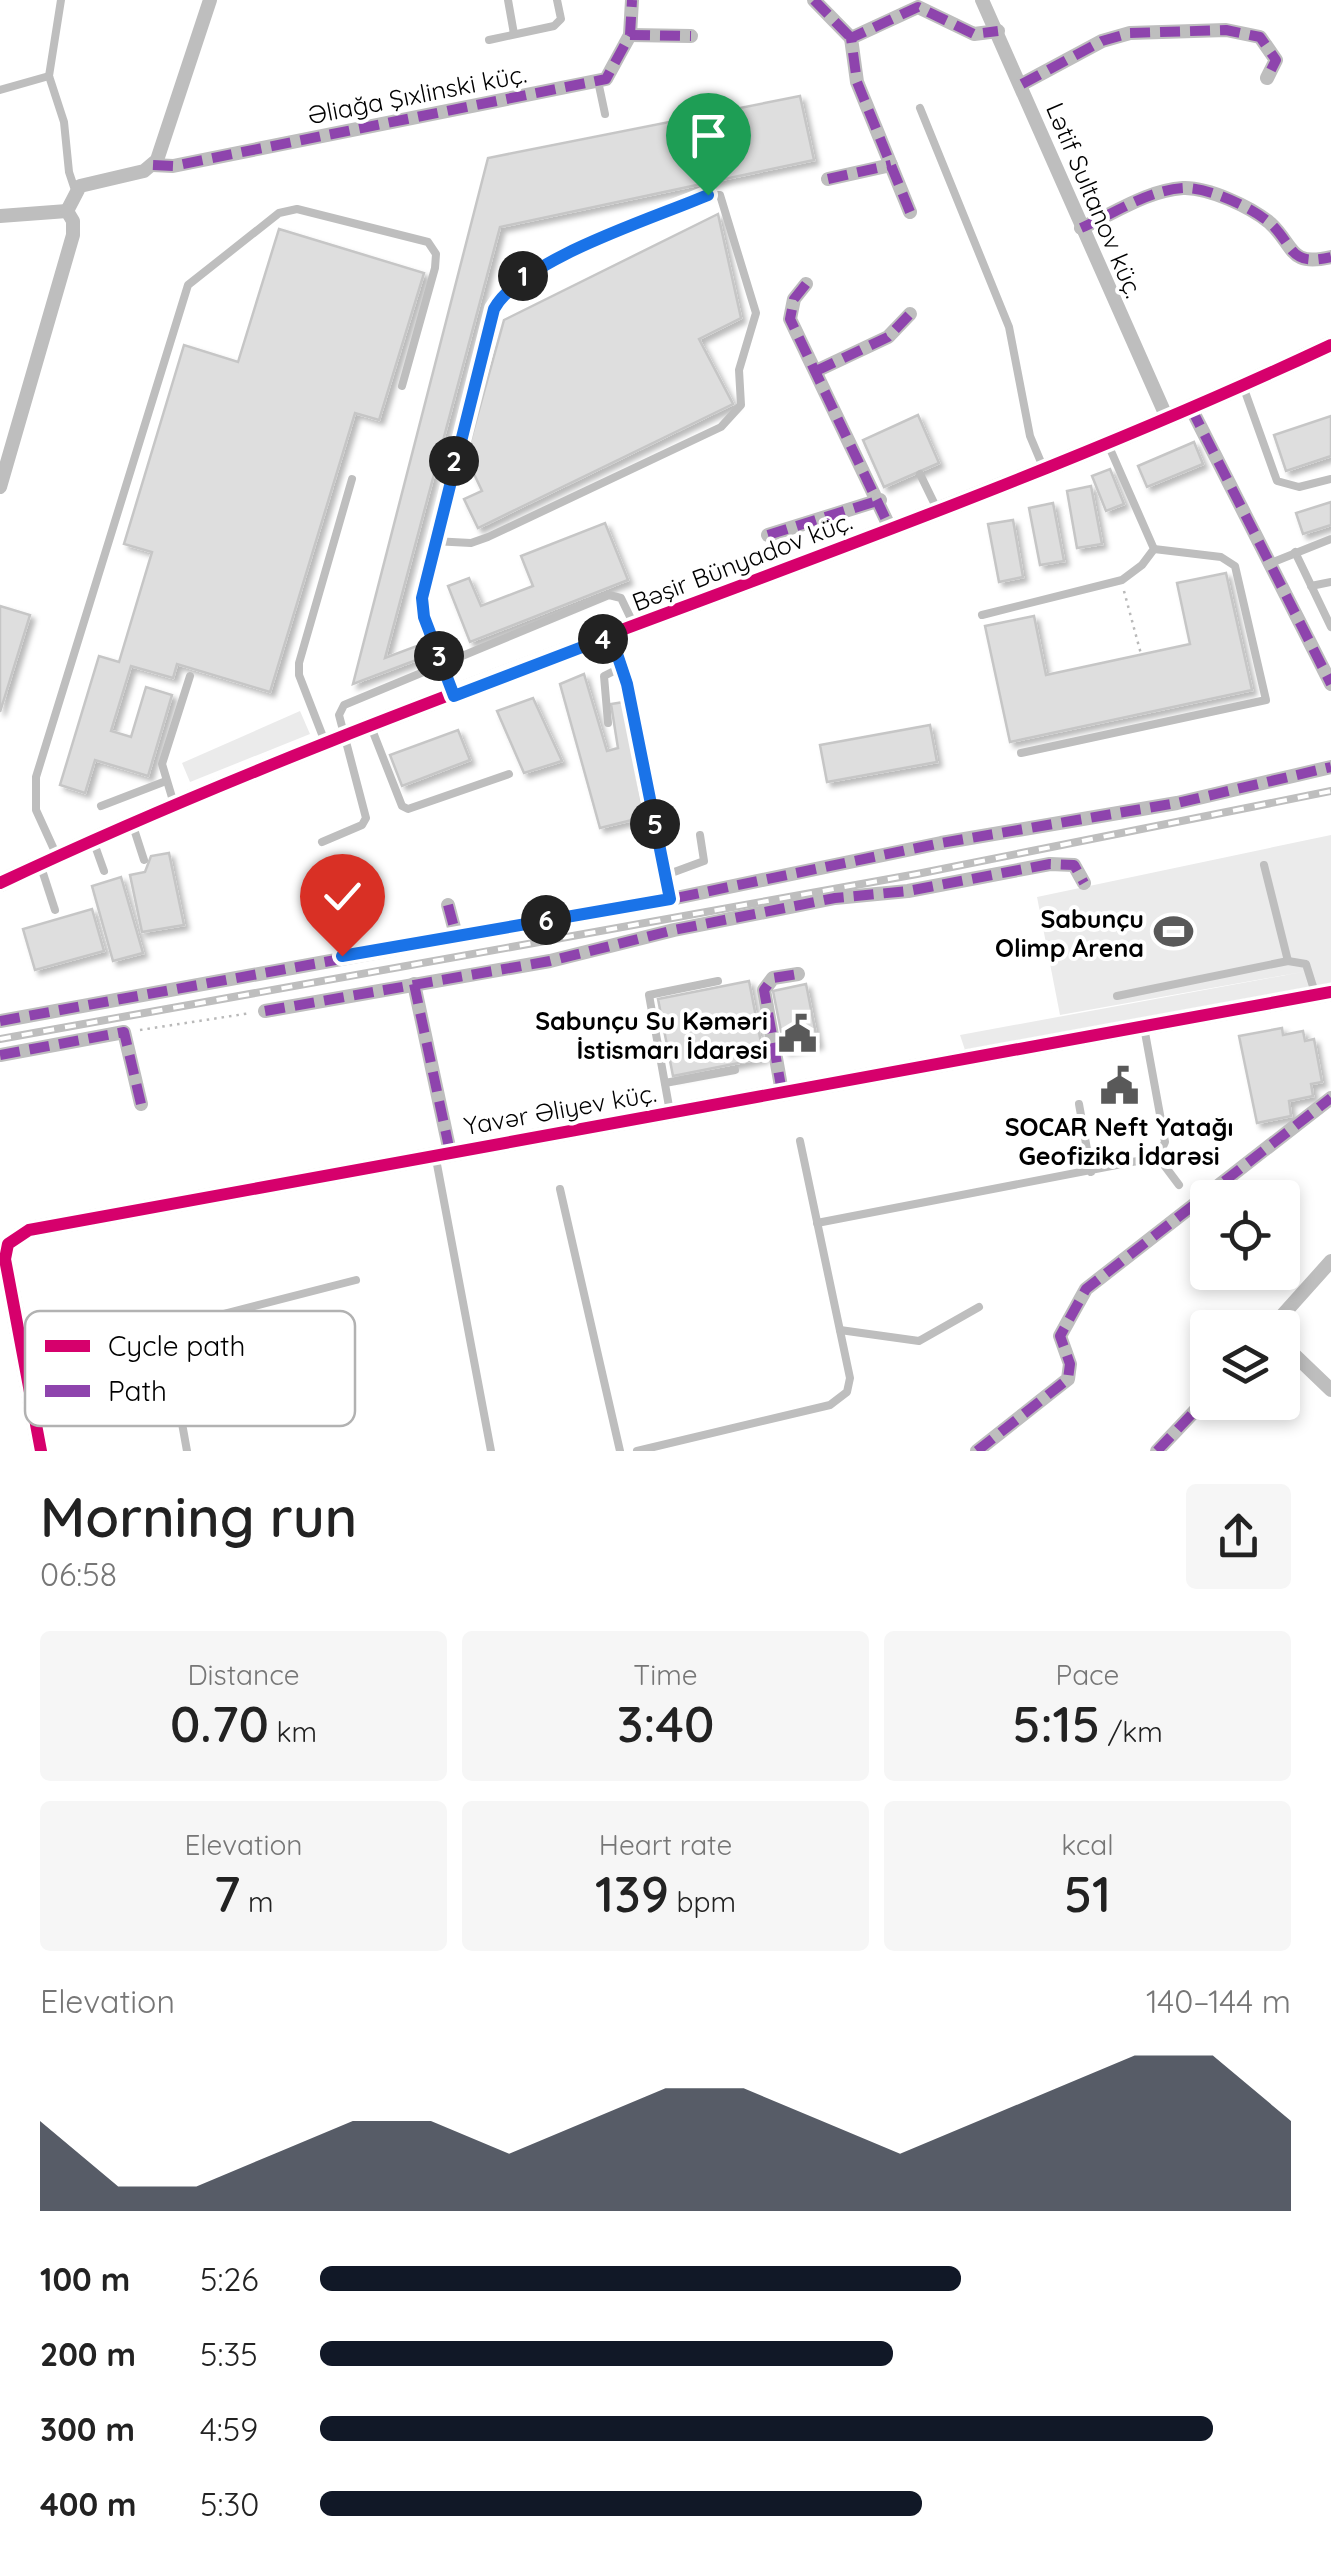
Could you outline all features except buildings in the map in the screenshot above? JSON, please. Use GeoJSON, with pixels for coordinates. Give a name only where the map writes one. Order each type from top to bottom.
{"type":"FeatureCollection","features":[{"type":"Feature","properties":{"kind":"street"},"geometry":{"type":"LineString","coordinates":[[152,165],[164,146],[210,0]]}},
{"type":"Feature","properties":{"kind":"street"},"geometry":{"type":"LineString","coordinates":[[598,81],[612,73],[630,35],[632,0]]}},
{"type":"Feature","properties":{"kind":"street"},"geometry":{"type":"LineString","coordinates":[[814,0],[851,38],[857,82],[910,212]]}},
{"type":"Feature","properties":{"kind":"street","name":"Lətif Sultanov küç."},"geometry":{"type":"LineString","coordinates":[[982,0],[1167,418]]}},
{"type":"Feature","properties":{"kind":"street"},"geometry":{"type":"LineString","coordinates":[[851,38],[918,7],[974,34],[998,30]]}},
{"type":"Feature","properties":{"kind":"street"},"geometry":{"type":"LineString","coordinates":[[1022,84],[1116,36],[1212,30],[1260,37],[1276,60],[1267,78]]}},
{"type":"Feature","properties":{"kind":"street"},"geometry":{"type":"LineString","coordinates":[[630,35],[691,36]]}},
{"type":"Feature","properties":{"kind":"street","name":"Əliağa Şıxlinski küç."},"geometry":{"type":"LineString","coordinates":[[75,190],[152,165],[173,166],[598,81]]}},
{"type":"Feature","properties":{"kind":"street"},"geometry":{"type":"LineString","coordinates":[[828,179],[891,166]]}},
{"type":"Feature","properties":{"kind":"street"},"geometry":{"type":"LineString","coordinates":[[1081,228],[1156,193],[1195,188],[1268,221],[1296,256],[1312,261],[1331,257]]}},
{"type":"Feature","properties":{"kind":"street"},"geometry":{"type":"LineString","coordinates":[[67,211],[75,190]]}},
{"type":"Feature","properties":{"kind":"street"},"geometry":{"type":"LineString","coordinates":[[0,216],[67,211]]}},
{"type":"Feature","properties":{"kind":"street"},"geometry":{"type":"LineString","coordinates":[[0,487],[72,234],[73,221],[67,211]]}},
{"type":"Feature","properties":{"kind":"street"},"geometry":{"type":"LineString","coordinates":[[806,284],[794,299],[790,319],[880,500],[890,528]]}},
{"type":"Feature","properties":{"kind":"street"},"geometry":{"type":"LineString","coordinates":[[816,371],[888,337],[910,314]]}},
{"type":"Feature","properties":{"kind":"street","name":"Bəşir Bünyadov küç."},"geometry":{"type":"LineString","coordinates":[[0,883],[174,804],[1107,442],[1331,345]]}},
{"type":"Feature","properties":{"kind":"street"},"geometry":{"type":"LineString","coordinates":[[1191,408],[1331,684]]}},
{"type":"Feature","properties":{"kind":"street"},"geometry":{"type":"LineString","coordinates":[[768,535],[880,500]]}},
{"type":"Feature","properties":{"kind":"street"},"geometry":{"type":"LineString","coordinates":[[0,1021],[670,899],[941,843],[1177,804],[1331,767]]}},
{"type":"Feature","properties":{"kind":"street"},"geometry":{"type":"LineString","coordinates":[[264,1011],[550,961],[835,898],[908,891],[1050,864],[1074,865],[1084,883]]}},
{"type":"Feature","properties":{"kind":"street"},"geometry":{"type":"LineString","coordinates":[[448,906],[456,935]]}},
{"type":"Feature","properties":{"kind":"street"},"geometry":{"type":"LineString","coordinates":[[782,1092],[764,990],[774,978],[798,974]]}},
{"type":"Feature","properties":{"kind":"street"},"geometry":{"type":"LineString","coordinates":[[414,984],[443,1153]]}},
{"type":"Feature","properties":{"kind":"street","name":"Yavər Əliyev küç."},"geometry":{"type":"LineString","coordinates":[[25,1366],[3,1249],[13,1238],[41,1227],[1323,994]]}},
{"type":"Feature","properties":{"kind":"street"},"geometry":{"type":"LineString","coordinates":[[0,1055],[124,1032],[141,1104]]}},
{"type":"Feature","properties":{"kind":"street"},"geometry":{"type":"LineString","coordinates":[[976,1451],[1068,1379],[1070,1364],[1060,1336],[1086,1288],[1331,1098]]}},
{"type":"Feature","properties":{"kind":"street"},"geometry":{"type":"LineString","coordinates":[[1288,1310],[1331,1262]]}},
{"type":"Feature","properties":{"kind":"street"},"geometry":{"type":"LineString","coordinates":[[1300,1360],[1331,1390]]}},
{"type":"Feature","properties":{"kind":"street"},"geometry":{"type":"LineString","coordinates":[[1157,1451],[1190,1415]]}},
{"type":"Feature","properties":{"kind":"street","name":"Yavər Əliyev küç."},"geometry":{"type":"LineString","coordinates":[[36,1426],[41,1451]]}},
{"type":"Feature","properties":{"kind":"lane"},"geometry":{"type":"LineString","coordinates":[[62,0],[49,76],[64,122],[68,172],[75,190]]}},
{"type":"Feature","properties":{"kind":"lane"},"geometry":{"type":"LineString","coordinates":[[508,0],[514,34]]}},
{"type":"Feature","properties":{"kind":"lane"},"geometry":{"type":"LineString","coordinates":[[489,40],[559,23],[557,0]]}},
{"type":"Feature","properties":{"kind":"lane"},"geometry":{"type":"LineString","coordinates":[[0,90],[49,76]]}},
{"type":"Feature","properties":{"kind":"lane"},"geometry":{"type":"LineString","coordinates":[[598,81],[605,114]]}},
{"type":"Feature","properties":{"kind":"lane"},"geometry":{"type":"LineString","coordinates":[[920,108],[1009,327],[1030,436],[1043,467]]}},
{"type":"Feature","properties":{"kind":"lane"},"geometry":{"type":"LineString","coordinates":[[434,542],[471,542],[488,537],[721,428],[736,414],[744,394],[740,370],[756,313],[720,195],[708,195],[536,268],[502,294],[494,309],[434,542],[422,598],[454,696]]}},
{"type":"Feature","properties":{"kind":"lane"},"geometry":{"type":"LineString","coordinates":[[55,910],[36,810],[36,778],[188,285],[279,213],[297,209],[314,210],[428,242],[436,254],[435,268],[402,386]]}},
{"type":"Feature","properties":{"kind":"lane"},"geometry":{"type":"LineString","coordinates":[[1242,386],[1277,480],[1300,487],[1331,479]]}},
{"type":"Feature","properties":{"kind":"lane"},"geometry":{"type":"LineString","coordinates":[[1107,442],[1154,550]]}},
{"type":"Feature","properties":{"kind":"lane"},"geometry":{"type":"LineString","coordinates":[[920,474],[937,509]]}},
{"type":"Feature","properties":{"kind":"lane"},"geometry":{"type":"LineString","coordinates":[[326,745],[299,675],[299,664],[352,479]]}},
{"type":"Feature","properties":{"kind":"lane"},"geometry":{"type":"LineString","coordinates":[[1271,563],[1331,539]]}},
{"type":"Feature","properties":{"kind":"lane"},"geometry":{"type":"LineString","coordinates":[[982,614],[1122,580],[1142,566],[1154,550]]}},
{"type":"Feature","properties":{"kind":"lane"},"geometry":{"type":"LineString","coordinates":[[1020,753],[1266,700],[1234,566],[1221,557],[1154,550]]}},
{"type":"Feature","properties":{"kind":"lane"},"geometry":{"type":"LineString","coordinates":[[1294,552],[1331,627]]}},
{"type":"Feature","properties":{"kind":"lane"},"geometry":{"type":"LineString","coordinates":[[1311,586],[1331,582]]}},
{"type":"Feature","properties":{"kind":"lane"},"geometry":{"type":"LineString","coordinates":[[322,842],[362,825],[366,818],[339,716],[344,705],[609,595],[621,598],[635,627]]}},
{"type":"Feature","properties":{"kind":"lane"},"geometry":{"type":"LineString","coordinates":[[611,636],[622,666],[670,899]]}},
{"type":"Feature","properties":{"kind":"lane"},"geometry":{"type":"LineString","coordinates":[[608,723],[604,676],[622,666]]}},
{"type":"Feature","properties":{"kind":"lane"},"geometry":{"type":"LineString","coordinates":[[174,804],[166,781],[164,756],[190,676]]}},
{"type":"Feature","properties":{"kind":"lane"},"geometry":{"type":"LineString","coordinates":[[372,727],[402,806],[408,809],[509,774]]}},
{"type":"Feature","properties":{"kind":"lane"},"geometry":{"type":"LineString","coordinates":[[100,806],[166,781]]}},
{"type":"Feature","properties":{"kind":"lane"},"geometry":{"type":"LineString","coordinates":[[132,821],[144,860]]}},
{"type":"Feature","properties":{"kind":"lane"},"geometry":{"type":"LineString","coordinates":[[666,875],[704,861],[700,835]]}},
{"type":"Feature","properties":{"kind":"lane"},"geometry":{"type":"LineString","coordinates":[[92,839],[104,871]]}},
{"type":"Feature","properties":{"kind":"lane"},"geometry":{"type":"LineString","coordinates":[[1264,865],[1288,961]]}},
{"type":"Feature","properties":{"kind":"lane"},"geometry":{"type":"LineString","coordinates":[[1117,996],[1288,961],[1310,968],[1323,994]]}},
{"type":"Feature","properties":{"kind":"lane"},"geometry":{"type":"LineString","coordinates":[[670,1112],[649,995],[718,981]]}},
{"type":"Feature","properties":{"kind":"lane"},"geometry":{"type":"LineString","coordinates":[[1144,1027],[1164,1142],[1158,1157]]}},
{"type":"Feature","properties":{"kind":"lane"},"geometry":{"type":"LineString","coordinates":[[664,1083],[735,1070]]}},
{"type":"Feature","properties":{"kind":"lane"},"geometry":{"type":"LineString","coordinates":[[1079,1104],[1091,1172]]}},
{"type":"Feature","properties":{"kind":"lane"},"geometry":{"type":"LineString","coordinates":[[637,1451],[842,1400],[850,1378],[800,1140]]}},
{"type":"Feature","properties":{"kind":"lane"},"geometry":{"type":"LineString","coordinates":[[443,1153],[491,1451]]}},
{"type":"Feature","properties":{"kind":"lane"},"geometry":{"type":"LineString","coordinates":[[816,1223],[1158,1157]]}},
{"type":"Feature","properties":{"kind":"lane"},"geometry":{"type":"LineString","coordinates":[[1158,1157],[1179,1185]]}},
{"type":"Feature","properties":{"kind":"lane"},"geometry":{"type":"LineString","coordinates":[[560,1189],[620,1451]]}},
{"type":"Feature","properties":{"kind":"lane"},"geometry":{"type":"LineString","coordinates":[[235,1311],[356,1280]]}},
{"type":"Feature","properties":{"kind":"lane"},"geometry":{"type":"LineString","coordinates":[[840,1330],[919,1341],[980,1306]]}},
{"type":"Feature","properties":{"kind":"lane"},"geometry":{"type":"LineString","coordinates":[[182,1426],[187,1451]]}},
{"type":"Feature","properties":{"kind":"path"},"geometry":{"type":"LineString","coordinates":[[1122,580],[1141,654]]}},
{"type":"Feature","properties":{"kind":"path"},"geometry":{"type":"LineString","coordinates":[[124,1032],[264,1011]]}},
{"type":"Feature","properties":{"kind":"shaded area"},"geometry":{"type":"Polygon","coordinates":[[[300,711],[310,734],[190,782],[182,763],[300,711]]]}},
{"type":"Feature","properties":{"kind":"shaded area","name":"Sabunçu Olimp Arena"},"geometry":{"type":"Polygon","coordinates":[[[1331,835],[1331,985],[966,1053],[960,1035],[1313,970],[1060,1015],[1037,897],[1331,835]]]}},
{"type":"Feature","properties":{"kind":"railway"},"geometry":{"type":"LineString","coordinates":[[0,1039],[917,874],[1331,791]]}},
{"type":"Feature","properties":{"kind":"marked path"},"geometry":{"type":"LineString","coordinates":[[153,165],[173,166],[606,79],[630,35],[632,0]]}},
{"type":"Feature","properties":{"kind":"marked path"},"geometry":{"type":"LineString","coordinates":[[814,0],[851,38]]}},
{"type":"Feature","properties":{"kind":"marked path"},"geometry":{"type":"LineString","coordinates":[[910,212],[857,82],[851,38],[918,7],[974,34],[998,31]]}},
{"type":"Feature","properties":{"kind":"marked path"},"geometry":{"type":"LineString","coordinates":[[1022,84],[1102,41],[1130,33],[1226,30],[1260,37],[1276,60],[1267,78]]}},
{"type":"Feature","properties":{"kind":"marked path"},"geometry":{"type":"LineString","coordinates":[[630,35],[691,36]]}},
{"type":"Feature","properties":{"kind":"marked path"},"geometry":{"type":"LineString","coordinates":[[828,179],[891,165]]}},
{"type":"Feature","properties":{"kind":"marked path"},"geometry":{"type":"LineString","coordinates":[[1081,228],[1157,193],[1193,189],[1229,199],[1262,217],[1299,257],[1331,257]]}},
{"type":"Feature","properties":{"kind":"marked path"},"geometry":{"type":"LineString","coordinates":[[806,284],[794,299],[790,319],[890,528]]}},
{"type":"Feature","properties":{"kind":"marked path"},"geometry":{"type":"LineString","coordinates":[[816,371],[888,337],[910,314]]}},
{"type":"Feature","properties":{"kind":"marked path"},"geometry":{"type":"LineString","coordinates":[[1191,408],[1331,684]]}},
{"type":"Feature","properties":{"kind":"marked path"},"geometry":{"type":"LineString","coordinates":[[768,535],[880,500]]}},
{"type":"Feature","properties":{"kind":"marked path"},"geometry":{"type":"LineString","coordinates":[[0,1021],[671,899],[941,843],[1177,803],[1331,767]]}},
{"type":"Feature","properties":{"kind":"marked path"},"geometry":{"type":"LineString","coordinates":[[265,1011],[550,961],[674,930],[835,898],[908,891],[1050,864],[1074,865],[1084,883]]}},
{"type":"Feature","properties":{"kind":"marked path"},"geometry":{"type":"LineString","coordinates":[[448,905],[456,935]]}},
{"type":"Feature","properties":{"kind":"marked path"},"geometry":{"type":"LineString","coordinates":[[782,1092],[764,990],[773,978],[798,974]]}},
{"type":"Feature","properties":{"kind":"marked path"},"geometry":{"type":"LineString","coordinates":[[414,984],[450,1152]]}},
{"type":"Feature","properties":{"kind":"marked path"},"geometry":{"type":"LineString","coordinates":[[0,1055],[124,1032],[141,1104]]}},
{"type":"Feature","properties":{"kind":"marked path"},"geometry":{"type":"LineString","coordinates":[[977,1451],[1068,1379],[1070,1364],[1060,1336],[1086,1289],[1331,1098]]}},
{"type":"Feature","properties":{"kind":"marked path"},"geometry":{"type":"LineString","coordinates":[[1157,1451],[1190,1416]]}},
{"type":"Feature","properties":{"kind":"cycle path"},"geometry":{"type":"LineString","coordinates":[[0,883],[330,741],[1001,486],[1331,345]]}},
{"type":"Feature","properties":{"kind":"cycle path"},"geometry":{"type":"LineString","coordinates":[[25,1366],[5,1259],[8,1244],[29,1230],[1331,992]]}},
{"type":"Feature","properties":{"kind":"cycle path"},"geometry":{"type":"LineString","coordinates":[[36,1426],[41,1451]]}},
{"type":"Feature","properties":{"kind":"place","name":"Sabunçu Olimp Arena"},"geometry":{"type":"Point","coordinates":[1174,932]}},
{"type":"Feature","properties":{"kind":"place","name":"Sabunçu Su Kəməri İstismarı İdarəsi"},"geometry":{"type":"Point","coordinates":[798,1034]}},
{"type":"Feature","properties":{"kind":"place","name":"SOCAR Neft Yatağı Geofizika İdarəsi"},"geometry":{"type":"Point","coordinates":[1119,1085]}},
{"type":"Feature","properties":{"kind":"route"},"geometry":{"type":"LineString","coordinates":[[342,956],[670,899],[627,684],[611,636],[454,696],[424,617],[422,598],[494,309],[502,294],[536,268],[708,195]]}}]}
